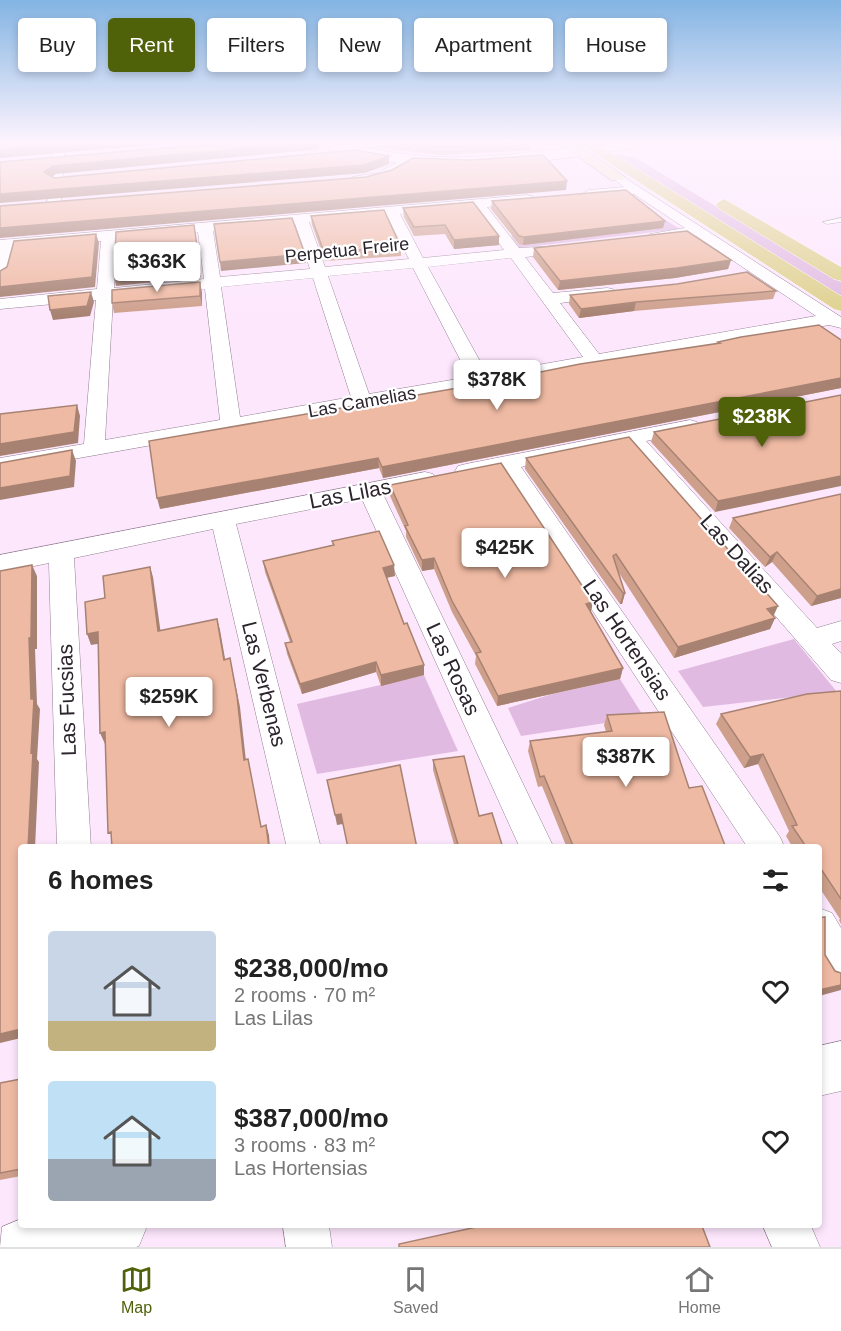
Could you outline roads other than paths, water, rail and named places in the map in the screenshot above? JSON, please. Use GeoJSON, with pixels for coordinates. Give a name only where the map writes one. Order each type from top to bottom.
{"type":"FeatureCollection","features":[{"type":"Feature","properties":{"kind":"main road"},"geometry":{"type":"LineString","coordinates":[[665,200],[717,225]]}},
{"type":"Feature","properties":{"kind":"main road"},"geometry":{"type":"LineString","coordinates":[[675,200],[717,225],[838,317]]}},
{"type":"Feature","properties":{"kind":"main road"},"geometry":{"type":"LineString","coordinates":[[719,200],[841,275]]}},
{"type":"Feature","properties":{"kind":"street"},"geometry":{"type":"LineString","coordinates":[[54,204],[55,200]]}},
{"type":"Feature","properties":{"kind":"street"},"geometry":{"type":"LineString","coordinates":[[0,276],[4,245],[521,200]]}},
{"type":"Feature","properties":{"kind":"street"},"geometry":{"type":"LineString","coordinates":[[651,200],[759,271],[838,317]]}},
{"type":"Feature","properties":{"kind":"street"},"geometry":{"type":"LineString","coordinates":[[478,204],[595,361]]}},
{"type":"Feature","properties":{"kind":"street"},"geometry":{"type":"LineString","coordinates":[[391,211],[481,381]]}},
{"type":"Feature","properties":{"kind":"street"},"geometry":{"type":"LineString","coordinates":[[301,219],[362,402]]}},
{"type":"Feature","properties":{"kind":"street"},"geometry":{"type":"LineString","coordinates":[[205,227],[231,425]]}},
{"type":"Feature","properties":{"kind":"street"},"geometry":{"type":"LineString","coordinates":[[642,239],[698,231]]}},
{"type":"Feature","properties":{"kind":"street"},"geometry":{"type":"LineString","coordinates":[[94,449],[109,236]]}},
{"type":"Feature","properties":{"kind":"street","name":"Perpetua Freire"},"geometry":{"type":"LineString","coordinates":[[0,304],[582,246]]}},
{"type":"Feature","properties":{"kind":"street"},"geometry":{"type":"LineString","coordinates":[[737,275],[759,271]]}},
{"type":"Feature","properties":{"kind":"street"},"geometry":{"type":"LineString","coordinates":[[548,298],[625,291]]}},
{"type":"Feature","properties":{"kind":"street","name":"Las Camelias"},"geometry":{"type":"LineString","coordinates":[[0,465],[838,317]]}},
{"type":"Feature","properties":{"kind":"street","name":"Las Lilas"},"geometry":{"type":"LineString","coordinates":[[0,564],[712,422]]}},
{"type":"Feature","properties":{"kind":"street","name":"Las Dalias"},"geometry":{"type":"LineString","coordinates":[[632,438],[721,520],[841,672]]}},
{"type":"Feature","properties":{"kind":"street","name":"Las Hortensias"},"geometry":{"type":"LineString","coordinates":[[507,463],[765,844]]}},
{"type":"Feature","properties":{"kind":"street","name":"Las Rosas"},"geometry":{"type":"LineString","coordinates":[[369,490],[535,844]]}},
{"type":"Feature","properties":{"kind":"street","name":"Las Verbenas"},"geometry":{"type":"LineString","coordinates":[[223,519],[303,844]]}},
{"type":"Feature","properties":{"kind":"street","name":"Las Fucsias"},"geometry":{"type":"LineString","coordinates":[[61,552],[74,844]]}},
{"type":"Feature","properties":{"kind":"street"},"geometry":{"type":"LineString","coordinates":[[813,639],[841,631]]}},
{"type":"Feature","properties":{"kind":"street"},"geometry":{"type":"LineString","coordinates":[[822,931],[841,964]]}},
{"type":"Feature","properties":{"kind":"street"},"geometry":{"type":"LineString","coordinates":[[822,1070],[841,1066]]}},
{"type":"Feature","properties":{"kind":"street"},"geometry":{"type":"LineString","coordinates":[[306,1228],[309,1247]]}},
{"type":"Feature","properties":{"kind":"street"},"geometry":{"type":"LineString","coordinates":[[787,1228],[797,1247]]}},
{"type":"Feature","properties":{"kind":"street"},"geometry":{"type":"LineString","coordinates":[[22,1247],[90,1229]]}},
{"type":"Feature","properties":{"kind":"lane"},"geometry":{"type":"LineString","coordinates":[[827,222],[841,220]]}}]}
